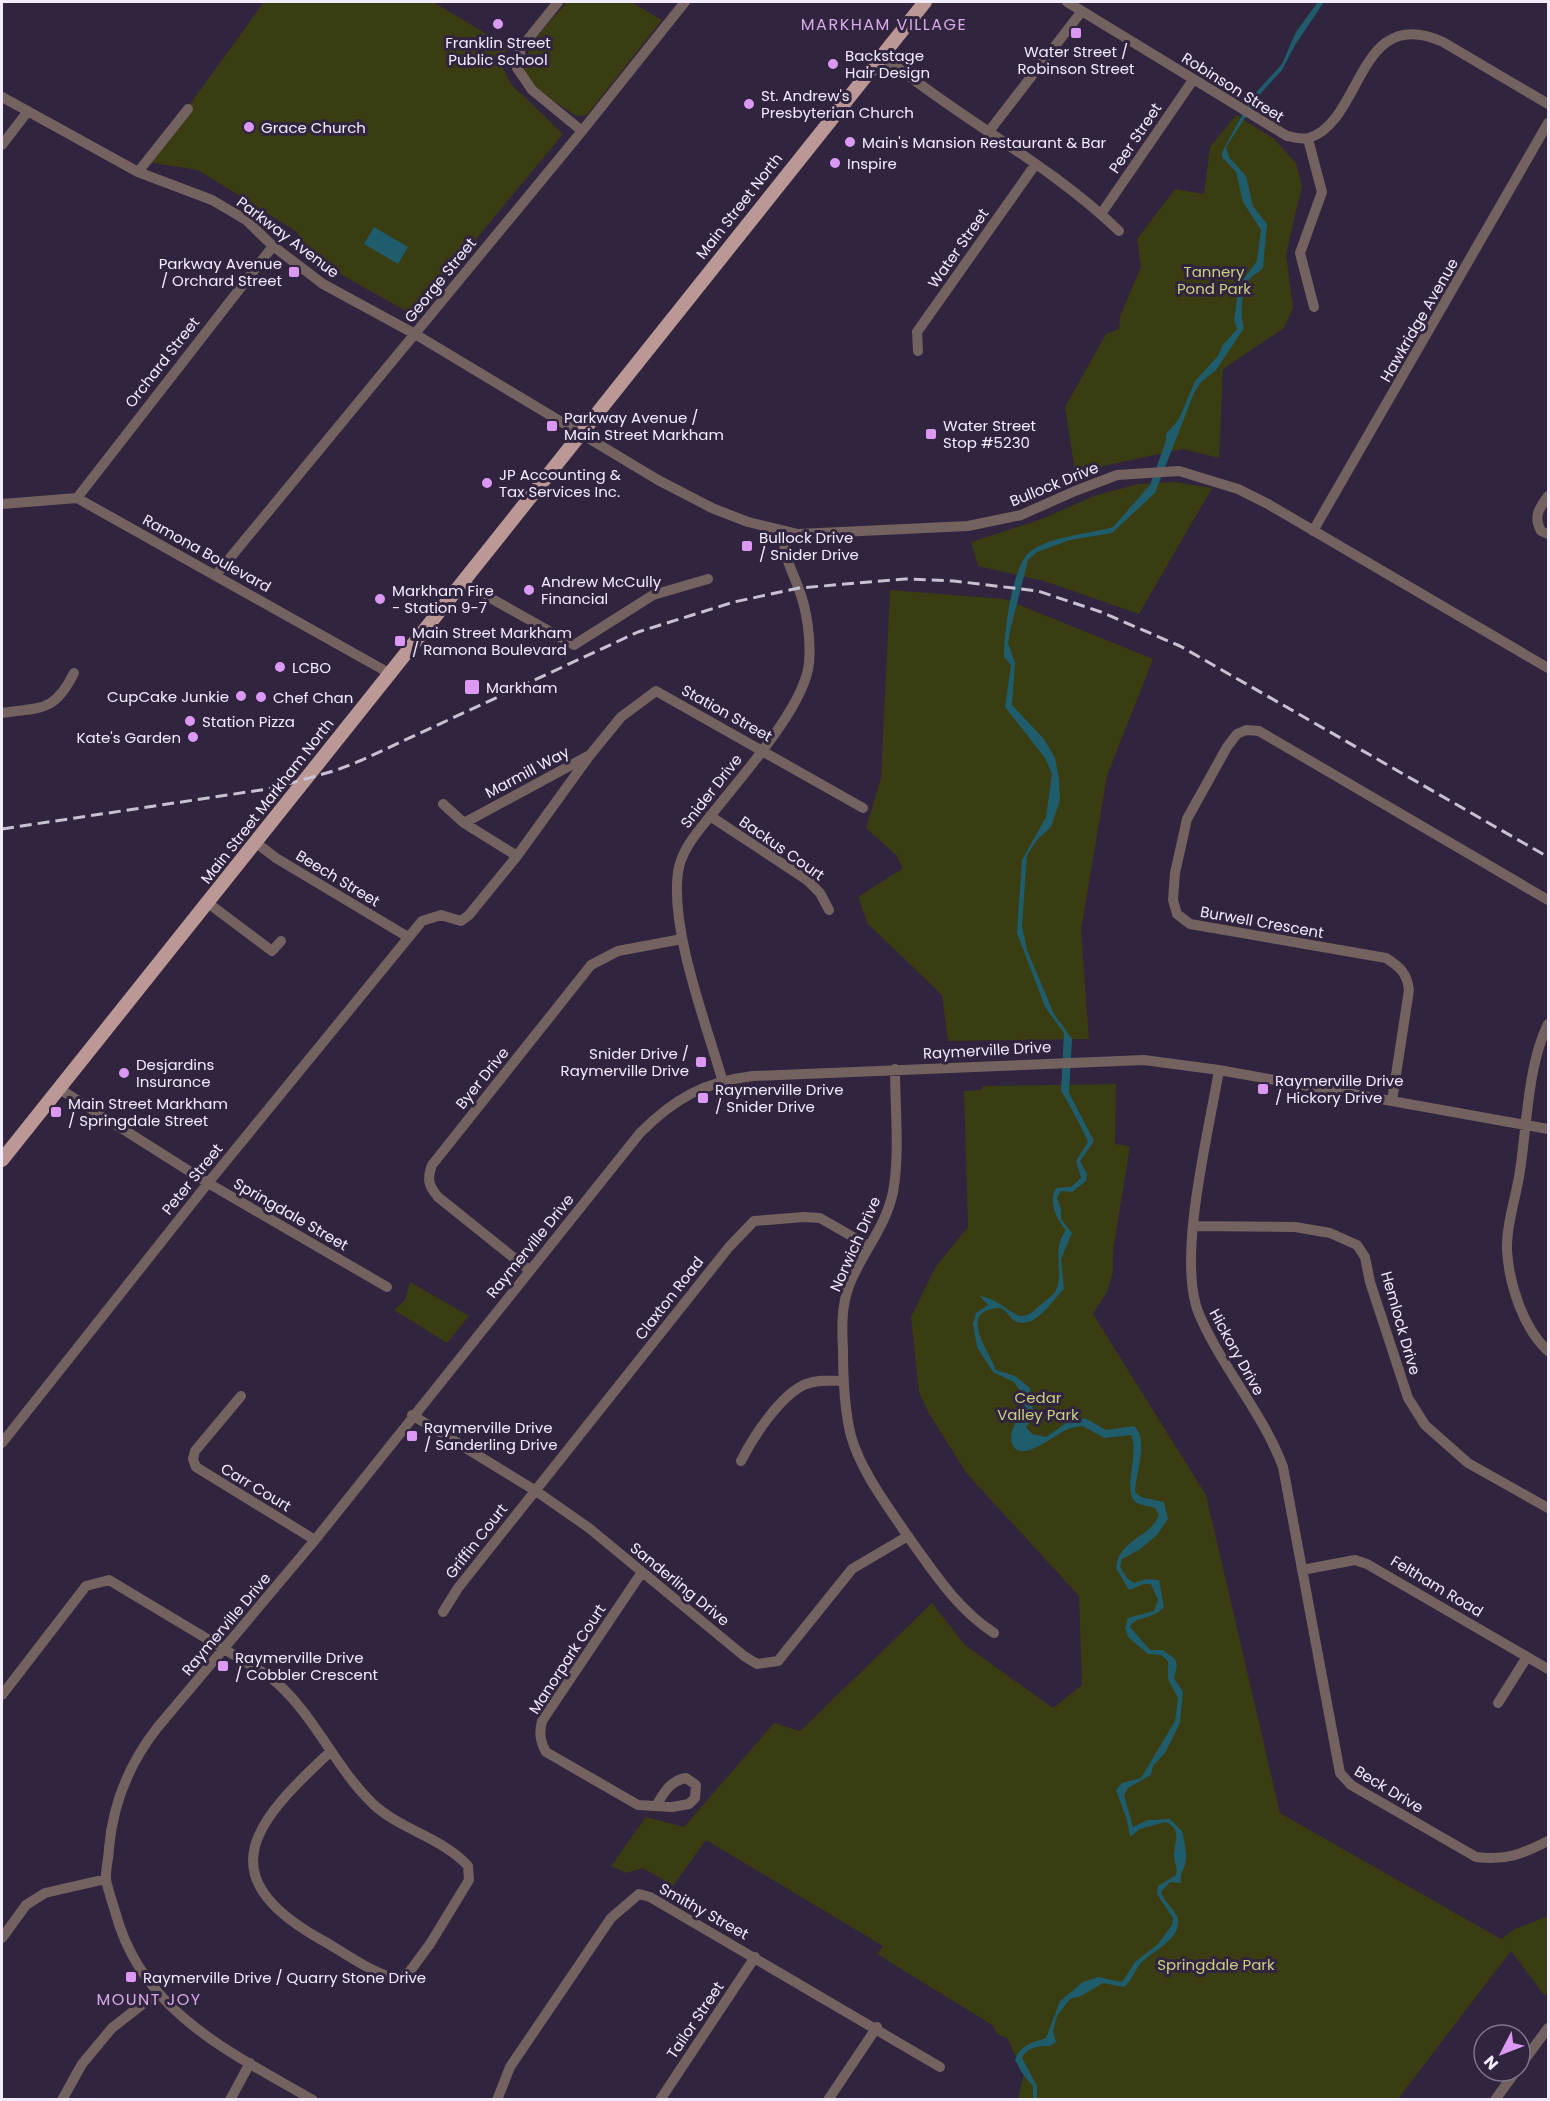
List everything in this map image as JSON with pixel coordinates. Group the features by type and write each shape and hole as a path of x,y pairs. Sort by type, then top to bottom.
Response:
{"main road":[{"name":"Main Street North","path":"581,433 878,57 925,2"},
{"name":"Main Street Markham North","path":"2,1160 388,672 581,433"}],"street":[{"path":"558,2 521,48 517,68 532,90 582,130"},
{"name":"George Street","path":"216,575 582,130 684,2"},
{"name":"Robinson Street","path":"1066,2 1277,132 1308,139"},
{"path":"990,130 1082,11"},
{"path":"1314,307 1300,253 1322,192 1308,139 1334,119 1374,54 1385,42 1410,34 1425,34 1443,42 1548,104"},
{"path":"878,57 892,63 990,130 1101,214 1119,231"},
{"name":"Peer Street","path":"1101,214 1193,80"},
{"name":"Parkway Avenue","path":"2,97 138,172 212,200 246,220 273,246 323,284 415,334 581,433"},
{"path":"138,172 188,109"},
{"path":"2,145 28,111"},
{"name":"Hawkridge Avenue","path":"1313,531 1548,123"},
{"name":"Water Street","path":"918,351 917,332 1035,165"},
{"name":"Orchard Street","path":"77,498 273,246"},
{"name":"Bullock Drive","path":"581,433 658,480 712,508 730,516 798,534 968,526 1021,515 1098,481 1140,472 1179,471 1238,489 1548,668"},
{"path":"1548,496 1538,510 1537,520 1541,531 1548,534"},
{"path":"2,504 77,498"},
{"name":"Ramona Boulevard","path":"77,498 388,672"},
{"name":"Snider Drive","path":"722,1080 682,939 677,906 678,869 694,836 791,708 809,664 806,618 799,588 784,556 783,531"},
{"path":"462,582 574,645 653,595 708,579"},
{"path":"2,713 50,705 59,699 74,673"},
{"name":"Station Street","path":"590,755 621,717 656,691 863,808"},
{"name":"Burwell Crescent","path":"1392,1101 1409,990 1407,978 1399,966 1386,958 1190,924 1176,914 1174,908 1175,873 1187,819 1227,747 1237,734 1246,730 1259,731 1548,900"},
{"name":"Marmill Way","path":"464,823 590,755"},
{"name":"Marmill Way","path":"408,937 422,921 433,916 441,915 461,921 517,856 590,755"},
{"path":"444,804 464,823 517,856"},
{"name":"Backus Court","path":"710,816 807,880 820,892 829,910"},
{"name":"Beech Street","path":"255,842 276,858 408,937"},
{"path":"207,903 272,951 281,941"},
{"name":"Peter Street","path":"2,1443 5,1432 408,937"},
{"name":"Byer Drive","path":"529,1270 438,1197 430,1188 428,1178 432,1165 591,965 618,951 682,939"},
{"path":"1548,1024 1537,1059 1507,1248 1514,1287 1533,1332 1548,1351"},
{"name":"Raymerville Drive","path":"313,2100 197,2029 146,1980 120,1935 106,1879 111,1825 118,1796 138,1755 157,1728 225,1650 315,1540 412,1415 655,1118 689,1093 722,1080 895,1069 1144,1060 1219,1070 1548,1129"},
{"name":"Norwich Drive","path":"895,1069 896,1165 893,1193 885,1217 867,1245 848,1288 843,1311 843,1382 851,1435 857,1451 888,1508 908,1536 967,1614 994,1633"},
{"name":"Hickory Drive","path":"1219,1070 1193,1226 1189,1276 1193,1298 1224,1364 1278,1454 1287,1481 1302,1570"},
{"name":"Springdale Street","path":"58,1088 208,1183 387,1287"},
{"name":"Claxton Road","path":"536,1491 729,1247 754,1221 820,1218 867,1245"},
{"name":"Hemlock Drive","path":"1193,1226 1295,1227 1330,1233 1357,1245 1365,1257 1379,1312 1408,1398 1425,1425 1468,1463 1548,1508"},
{"path":"741,1461 752,1439 793,1390 821,1380 843,1382"},
{"name":"Carr Court","path":"241,1396 195,1451 193,1459 196,1467 315,1540"},
{"name":"Sanderling Drive","path":"412,1415 536,1491 589,1528 744,1656 757,1664 778,1660 852,1569 908,1536"},
{"name":"Griffin Court","path":"443,1612 458,1588 536,1491"},
{"name":"Feltham Road","path":"1302,1570 1355,1560 1367,1564 1548,1669"},
{"name":"Beck Drive","path":"1302,1570 1334,1751 1344,1780 1476,1857 1491,1859 1519,1856 1548,1841"},
{"name":"Manorpark Court","path":"642,1572 542,1721 540,1729 541,1743 546,1752 638,1805 656,1806"},
{"path":"2,1695 86,1586 110,1580 269,1676 291,1694 331,1751 356,1787 384,1814 449,1850 468,1866 469,1880 430,1944 407,1975 397,1978 380,1973 291,1920 273,1906 255,1875 255,1840 262,1826 298,1782 331,1751"},
{"path":"1498,1703 1527,1657"},
{"path":"4,1931 26,1905 45,1893 106,1879"},
{"name":"Smithy Street","path":"496,2100 510,2067 611,1918 639,1894 650,1897 877,2027 940,2067"},
{"name":"Tailor Street","path":"660,2100 755,1957"},
{"path":"62,2100 82,2064 112,2028 157,1993"},
{"path":"828,2100 877,2027"},
{"path":"1532,2050 1548,2028"},
{"path":"230,2100 250,2063"},
{"path":"1495,2100 1507,2083"}],"green space":[{"path":"264,2 433,2 507,46 503,68 511,84 563,134 413,315 312,258 297,232 198,170 148,162"},
{"path":"567,2 631,2 662,20 587,115 576,116 544,94 528,80 525,71 525,60 536,39"},
{"name":"Tannery Pond Park","path":"1236,115 1273,138 1296,163 1302,186 1286,254 1293,308 1284,328 1223,369 1219,458 1183,449 1075,472 1065,407 1106,334 1119,329 1120,316 1141,267 1137,239 1175,189 1204,194 1210,147"},
{"path":"1174,482 1212,488 1139,614 1044,581 978,566 971,542 1042,519 1094,496 1138,484"},
{"path":"890,590 1005,599 1153,659 1107,776 1081,930 1089,1039 948,1041 942,995 868,924 858,897 903,868 896,855 866,828 881,778"},
{"path":"1116,1084 1115,1144 1130,1146 1113,1251 1113,1272 1107,1292 1093,1314 1206,1495 1280,1813 1501,1939 1515,1929 1548,1916 1548,1993 1545,1996 1511,1951 1398,2099 1018,2099 1024,2074 1007,2038 997,2034 992,2025 877,1954 883,1946 706,1840 673,1886 643,1868 626,1873 611,1866 646,1817 684,1827 774,1723 800,1731 932,1603 965,1645 1053,1708 1082,1685 1079,1596 967,1474 928,1412 919,1392 911,1317 936,1266 968,1227 964,1091 981,1090 983,1086"},
{"path":"410,1282 469,1316 447,1343 394,1310 405,1300"}],"water":[{"path":"1318,2 1324,2 1295,45 1282,70 1262,92 1226,147 1229,157 1246,176 1253,206 1267,224 1263,268 1249,280 1243,297 1244,328 1216,370 1201,382 1194,393 1155,493 1112,533 1070,540 1037,552 1028,560 1008,643 1015,663 1012,705 1044,739 1055,758 1059,779 1060,800 1051,827 1037,840 1027,855 1022,926 1027,950 1054,1014 1072,1039 1069,1093 1094,1141 1080,1161 1087,1174 1086,1181 1072,1192 1061,1191 1057,1198 1061,1209 1061,1219 1072,1233 1061,1259 1064,1289 1043,1313 1030,1322 1015,1321 1001,1308 987,1310 980,1316 979,1333 996,1370 1015,1376 1030,1388 1034,1418 1026,1427 1032,1434 1046,1437 1066,1423 1085,1418 1106,1430 1134,1426 1139,1432 1141,1449 1135,1492 1141,1497 1164,1502 1168,1519 1157,1535 1139,1550 1122,1559 1120,1567 1127,1578 1134,1583 1146,1579 1159,1580 1164,1607 1136,1621 1130,1627 1150,1650 1163,1650 1175,1659 1177,1665 1174,1678 1183,1692 1180,1723 1165,1753 1153,1766 1151,1775 1128,1788 1124,1795 1133,1827 1148,1820 1170,1819 1182,1831 1186,1857 1181,1883 1170,1882 1161,1892 1178,1920 1178,1927 1171,1938 1140,1964 1124,1987 1103,1983 1081,1996 1070,1999 1057,2016 1053,2031 1056,2042 1050,2046 1034,2048 1024,2054 1022,2058 1037,2086 1037,2099 1033,2099 1033,2086 1015,2060 1020,2051 1046,2038 1060,2001 1083,1982 1098,1977 1122,1982 1135,1962 1158,1944 1172,1925 1173,1918 1157,1894 1158,1886 1176,1875 1174,1856 1176,1833 1171,1825 1165,1822 1140,1829 1130,1837 1127,1820 1116,1790 1122,1783 1141,1778 1175,1721 1178,1698 1168,1679 1168,1661 1161,1655 1148,1654 1128,1637 1125,1628 1128,1618 1154,1611 1158,1600 1151,1584 1144,1584 1129,1590 1116,1568 1118,1558 1123,1551 1155,1523 1159,1515 1155,1508 1139,1504 1133,1498 1130,1482 1133,1452 1131,1435 1105,1438 1082,1426 1066,1430 1034,1448 1019,1451 1013,1446 1011,1437 1025,1397 1014,1382 993,1372 977,1347 973,1324 976,1313 988,1305 980,1296 987,1297 1021,1316 1032,1312 1055,1292 1059,1277 1059,1246 1066,1230 1054,1210 1054,1193 1056,1188 1071,1187 1081,1178 1076,1161 1088,1142 1061,1091 1064,1033 1045,1007 1017,933 1022,860 1046,817 1052,774 1045,758 1005,707 1011,665 1004,657 1008,616 1019,569 1025,557 1032,550 1061,538 1113,527 1150,485 1166,441 1166,434 1179,419 1195,381 1218,356 1222,346 1237,329 1234,320 1239,285 1257,261 1261,230 1243,202 1236,172 1222,157 1222,152 1252,97 1282,64 1296,32"},
{"path":"374,227 408,247 398,264 364,244"}],"railway":[{"path":"2,829 274,788 337,770 362,760 638,632 734,602 799,588 905,579 954,581 1038,591 1101,612 1180,646 1548,857"}],"place":[{"name":"Franklin Street Public School","path":"498,24"},
{"name":"Water Street / Robinson Street","path":"1076,33"},
{"name":"Backstage Hair Design","path":"833,64"},
{"name":"St. Andrew's Presbyterian Church","path":"749,104"},
{"name":"Grace Church","path":"249,127"},
{"name":"Main's Mansion Restaurant & Bar","path":"850,142"},
{"name":"Inspire","path":"835,163"},
{"name":"Parkway Avenue / Orchard Street","path":"294,272"},
{"name":"Parkway Avenue / Main Street Markham","path":"552,426"},
{"name":"Water Street Stop #5230","path":"931,434"},
{"name":"JP Accounting & Tax Services Inc.","path":"487,483"},
{"name":"Bullock Drive / Snider Drive","path":"747,546"},
{"name":"Andrew McCully Financial","path":"529,590"},
{"name":"Markham Fire - Station 9-7","path":"380,599"},
{"name":"Main Street Markham / Ramona Boulevard","path":"400,641"},
{"name":"LCBO","path":"280,667"},
{"name":"Markham","path":"472,687"},
{"name":"CupCake Junkie","path":"241,696"},
{"name":"Chef Chan","path":"261,697"},
{"name":"Station Pizza","path":"190,721"},
{"name":"Kate's Garden","path":"193,737"},
{"name":"Snider Drive / Raymerville Drive","path":"701,1062"},
{"name":"Desjardins Insurance","path":"124,1073"},
{"name":"Raymerville Drive / Hickory Drive","path":"1263,1089"},
{"name":"Raymerville Drive / Snider Drive","path":"703,1098"},
{"name":"Main Street Markham / Springdale Street","path":"56,1112"},
{"name":"Raymerville Drive / Sanderling Drive","path":"412,1436"},
{"name":"Raymerville Drive / Cobbler Crescent","path":"223,1666"},
{"name":"Raymerville Drive / Quarry Stone Drive","path":"131,1977"}],"district":[{"name":"MARKHAM VILLAGE","path":"884,24"},
{"name":"MOUNT JOY","path":"149,1999"}],"park label":[{"name":"Cedar Valley Park","path":"1038,1406"},
{"name":"Springdale Park","path":"1216,1964"}]}
